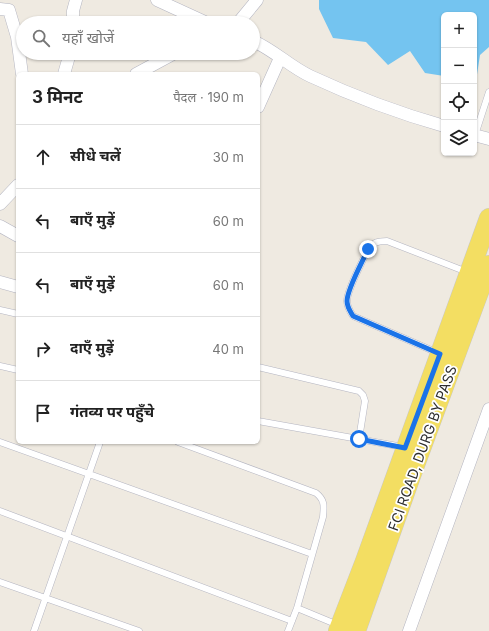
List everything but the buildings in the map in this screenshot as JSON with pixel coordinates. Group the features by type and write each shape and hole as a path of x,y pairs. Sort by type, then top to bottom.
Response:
{"main road":[{"name":"FCI ROAD, DURG BY PASS","path":"413,449 440,354 469,273 484,250 489,218"},
{"name":"FCI ROAD, DURG BY PASS","path":"347,630 365,561 489,266"}],"street":[{"path":"73,16 76,0"},
{"path":"157,0 192,16"},
{"path":"244,16 257,0"},
{"path":"0,9 9,10 16,34"},
{"path":"260,44 271,50 280,58 310,76 375,103 441,125"},
{"path":"260,103 280,58"},
{"path":"20,60 22,72"},
{"path":"65,72 68,60"},
{"path":"140,72 162,60"},
{"path":"477,136 489,139"},
{"path":"0,204 16,188"},
{"path":"0,226 16,235"},
{"path":"0,282 16,286"},
{"path":"409,631 489,409"}],"lane":[{"path":"477,126 489,92"},
{"path":"440,354 353,316 349,310 347,302 349,293 368,249 373,243 379,241 387,241 469,273"},
{"path":"0,310 16,314"},
{"path":"0,366 16,370"},
{"path":"260,367 359,391 363,395 365,401 359,439"},
{"path":"260,421 413,449"},
{"path":"0,442 312,554"},
{"path":"34,631 99,444"},
{"path":"183,444 316,493 322,498 324,506 323,517 297,608 288,631"},
{"path":"0,511 292,621"},
{"path":"0,582 139,631"},
{"path":"297,608 347,630"}],"water":[{"path":"319,0 489,0 489,47 480,55 477,74 477,12 441,12 441,76 425,73 410,51 388,65 366,42 333,38 319,9"}],"route":[{"path":"359,439 405,448 440,354 353,316 349,310 347,302 349,293 368,249"}]}
